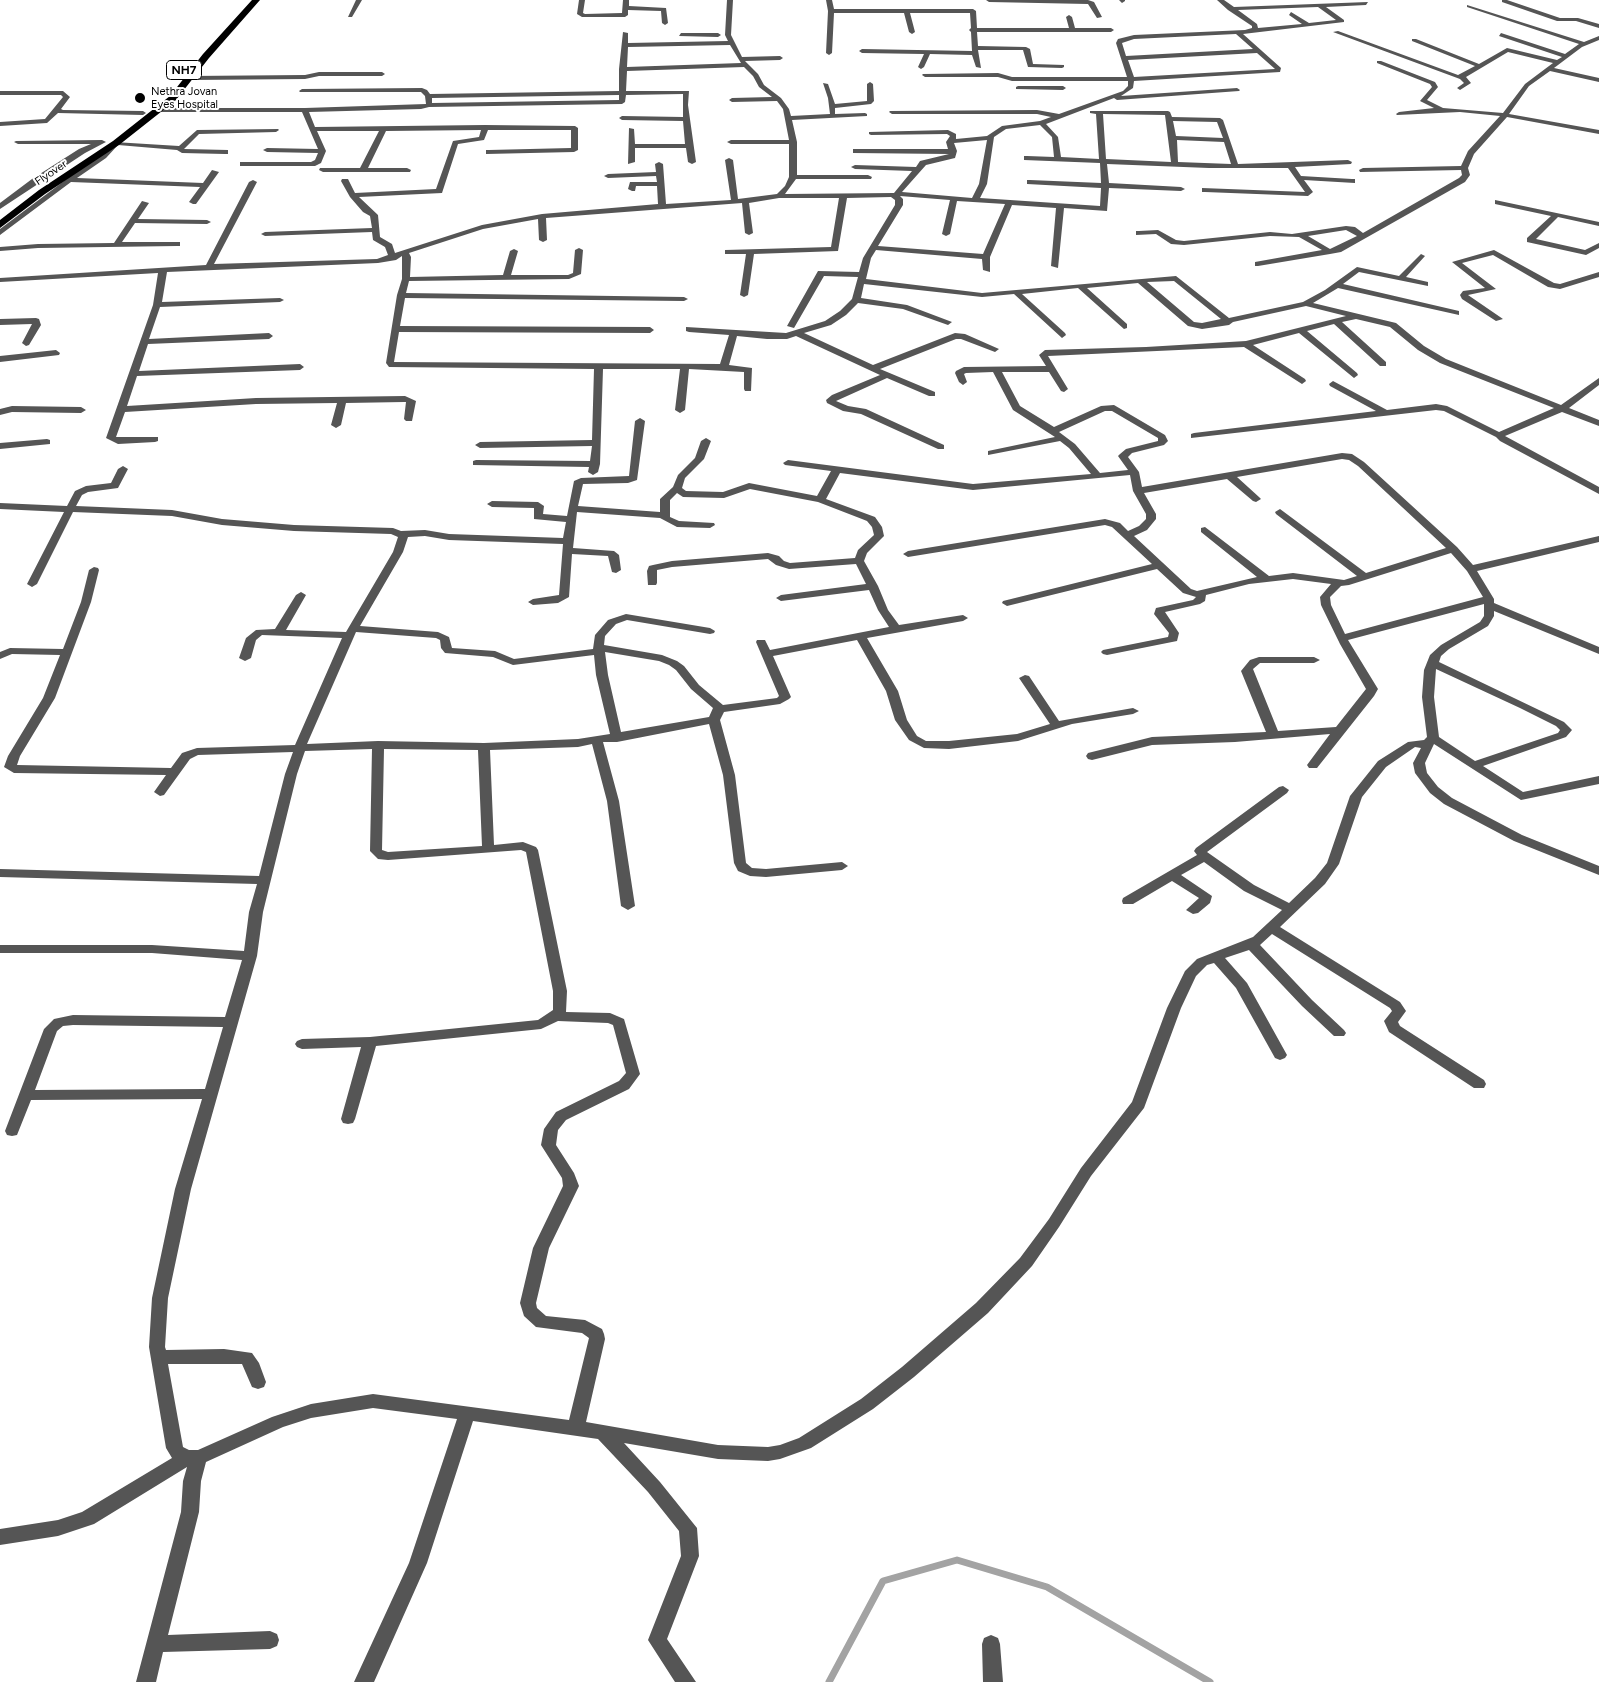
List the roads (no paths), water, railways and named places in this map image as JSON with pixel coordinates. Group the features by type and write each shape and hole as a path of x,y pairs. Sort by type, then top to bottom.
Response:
{"highway":[{"name":"NH7","path":"102,142 163,97 196,55 246,0"},
{"name":"NH7","path":"116,143 173,98 206,56 256,0"},
{"name":"Flyover","path":"0,215 102,142"},
{"name":"Flyover","path":"0,225 42,192 116,143"}],"street":[{"path":"350,16 360,0"},
{"path":"582,0 580,14 583,16 626,14 626,0"},
{"path":"730,0 728,35 742,62 756,75 761,86 779,100 786,109 793,142 793,177 788,187 779,196"},
{"path":"829,0 831,12 830,53"},
{"path":"991,9 988,0 1089,2 1092,3 1099,17"},
{"path":"1220,0 1230,9 1255,25 1253,30"},
{"path":"1131,84 1119,43 1120,40 1127,37 1238,32 1309,26 1342,21 1312,0"},
{"path":"1504,0 1559,20 1576,18 1599,26"},
{"path":"1230,9 1352,2 1366,4"},
{"path":"1469,6 1586,44 1599,46"},
{"path":"626,8 664,9 665,23"},
{"path":"906,11 912,32"},
{"path":"831,12 973,11 972,30 979,67"},
{"path":"1291,14 1309,26"},
{"path":"1069,17 1073,30"},
{"path":"972,30 1024,26 1073,30 1111,30"},
{"path":"158,110 305,110 421,107 429,105 620,103 623,102 622,69 625,32"},
{"path":"925,75 998,75 1012,79 1131,84 1278,71 1238,32"},
{"path":"1336,32 1453,76 1462,77 1468,83 1460,88"},
{"path":"681,36 728,35"},
{"path":"1500,35 1565,56"},
{"path":"1258,264 1330,252 1363,236 1462,180 1466,174 1464,168 1471,153 1505,115 1527,85 1565,56 1599,38"},
{"path":"1414,40 1479,66"},
{"path":"624,45 733,44"},
{"path":"862,51 886,55 1024,48 1026,49 1030,66 1062,66"},
{"path":"1462,77 1507,50 1558,62"},
{"path":"1124,58 1257,51"},
{"path":"921,67 928,52"},
{"path":"622,69 780,58"},
{"path":"1379,62 1433,83 1435,86 1423,100 1424,102 1448,109 1505,115 1599,132"},
{"path":"1548,69 1599,80"},
{"path":"190,78 382,74"},
{"path":"825,84 833,116"},
{"path":"832,106 869,103 871,101 870,84"},
{"path":"1116,88 1131,84"},
{"path":"952,141 991,137 1004,127 1041,124 1058,116 1108,99 1131,84"},
{"path":"1018,88 1068,88"},
{"path":"302,91 419,90 425,91 428,96 429,105"},
{"path":"1108,99 1237,90"},
{"path":"428,96 686,91 685,119 692,162"},
{"path":"0,93 65,94 66,97 47,121 0,124"},
{"path":"732,100 779,100"},
{"path":"1400,114 1448,109"},
{"path":"57,110 143,113"},
{"path":"244,164 312,164 318,161 322,151 305,110"},
{"path":"1074,111 1099,113 1163,112 1169,114 1175,164"},
{"path":"892,112 1037,112 1058,116"},
{"path":"1001,112 1004,127"},
{"path":"0,280 163,269 378,261 393,258 482,227 542,216 735,202 779,196 843,197 895,195 1104,209 1105,184 1099,113"},
{"path":"788,118 865,115"},
{"path":"622,118 685,119"},
{"path":"1170,119 1220,120 1235,166"},
{"path":"1041,124 1050,130 1055,137 1058,159"},
{"path":"353,195 440,191 455,142 482,139 485,127"},
{"path":"313,129 575,128 575,150 489,152"},
{"path":"363,170 384,129"},
{"path":"631,129 632,162"},
{"path":"0,233 68,180 103,156 116,143 181,148 197,132 276,130"},
{"path":"871,133 948,132 954,135 950,142 953,151 952,156 923,163 895,195"},
{"path":"975,200 983,184 991,137"},
{"path":"1173,138 1228,140"},
{"path":"18,142 102,142"},
{"path":"0,207 35,181 82,151 102,142"},
{"path":"731,142 793,142"},
{"path":"632,146 689,146"},
{"path":"181,148 180,151 225,152 218,162"},
{"path":"267,150 322,151"},
{"path":"856,151 953,151"},
{"path":"1027,158 1235,166 1290,166 1348,162"},
{"path":"730,160 735,202"},
{"path":"659,164 662,207"},
{"path":"1205,190 1308,194 1309,192 1300,178 1290,166"},
{"path":"855,167 917,170"},
{"path":"1363,170 1464,168"},
{"path":"323,170 407,170"},
{"path":"194,202 215,172"},
{"path":"608,176 659,174"},
{"path":"793,177 868,177"},
{"path":"1300,178 1352,181"},
{"path":"68,180 205,185"},
{"path":"345,181 353,195 366,210 374,215 376,238 389,246 393,258"},
{"path":"209,267 253,182"},
{"path":"1030,182 1181,189"},
{"path":"632,189 633,184 660,184"},
{"path":"689,329 779,336 798,334 828,323 844,313 856,300 867,258 875,248 899,205 895,195"},
{"path":"728,252 835,249 843,197"},
{"path":"946,234 954,199"},
{"path":"745,201 750,233"},
{"path":"1498,202 1599,224"},
{"path":"116,245 145,203"},
{"path":"987,270 986,257 1009,204"},
{"path":"1055,266 1060,207"},
{"path":"1556,215 1530,240 1586,253 1599,245"},
{"path":"542,216 543,240"},
{"path":"132,220 207,222"},
{"path":"1139,233 1161,233 1179,243 1270,234 1292,236 1346,228 1352,229 1363,236"},
{"path":"265,234 376,230"},
{"path":"1301,235 1330,252"},
{"path":"0,249 38,246 177,244"},
{"path":"875,248 986,257"},
{"path":"406,279 564,278 578,274 580,250"},
{"path":"506,278 514,251"},
{"path":"744,296 750,251"},
{"path":"1499,319 1465,297 1464,294 1466,293 1492,289 1456,262 1494,252 1551,285 1560,287 1599,274"},
{"path":"405,253 407,257 406,279 401,295 390,363 392,365 724,367 749,370 748,389"},
{"path":"1401,278 1421,256"},
{"path":"1140,280 1194,325 1206,326 1306,304 1328,292 1357,268 1425,284"},
{"path":"155,439 112,440 120,409 156,306 163,269"},
{"path":"791,326 812,292 820,273 970,295 1017,293 1079,285 1176,278 1229,322"},
{"path":"1079,285 1124,326"},
{"path":"1336,285 1456,312"},
{"path":"1017,293 1062,335"},
{"path":"401,295 684,299"},
{"path":"156,306 280,300"},
{"path":"856,300 904,308 948,322"},
{"path":"1306,304 1393,325 1421,348 1443,361 1599,423"},
{"path":"1064,388 1043,355 1046,352 1146,350 1246,344 1356,316"},
{"path":"0,322 36,321 37,325 26,343"},
{"path":"1337,322 1383,364"},
{"path":"396,329 650,330"},
{"path":"1302,331 1354,375"},
{"path":"724,367 734,333"},
{"path":"798,334 932,394"},
{"path":"144,342 269,336"},
{"path":"874,368 955,336 962,336 995,350"},
{"path":"1246,344 1302,382"},
{"path":"0,359 56,353"},
{"path":"590,480 595,464 597,443 599,365"},
{"path":"132,374 300,366"},
{"path":"680,410 686,366"},
{"path":"963,382 959,373 961,371 1052,369"},
{"path":"996,370 1016,408 1053,431 1072,446 1097,476"},
{"path":"887,374 831,400 846,409 864,411 941,447"},
{"path":"1499,434 1561,408 1599,381"},
{"path":"1333,384 1386,413"},
{"path":"120,409 256,401 408,399 411,401 410,419"},
{"path":"336,424 342,400"},
{"path":"1194,436 1440,407 1499,434 1503,439 1599,491"},
{"path":"1053,431 1104,408 1118,408 1162,439 1163,441 1157,444 1124,454 1134,472 1138,490 1151,514 1151,519 1143,528 1128,535"},
{"path":"0,412 12,409 80,410"},
{"path":"533,602 558,600 564,597 568,546 577,483 590,480 628,480 634,478 640,421"},
{"path":"990,453 1062,438"},
{"path":"706,441 701,455 683,474 677,488 665,499 664,515 668,520 677,524 710,524"},
{"path":"0,446 47,442"},
{"path":"480,445 597,443"},
{"path":"1138,490 1342,456 1352,457 1361,464 1471,568 1490,602 1489,616 1484,624 1445,647 1436,655 1428,697 1430,741 1419,763 1421,772 1434,790 1448,801 1518,838 1599,871"},
{"path":"476,463 595,464"},
{"path":"788,463 974,487 1134,472"},
{"path":"32,584 80,491 116,486 123,469"},
{"path":"820,500 837,470"},
{"path":"1229,475 1256,499"},
{"path":"677,488 683,494 710,496 727,495 744,487 755,486 820,500 871,519 877,527 879,536 862,552 859,561 873,586 883,610 896,629"},
{"path":"492,504 538,505 539,517 572,514 664,515"},
{"path":"0,506 172,513 222,522 294,528 392,531 401,534 425,533 449,538 568,546 610,553 614,555 616,570"},
{"path":"1280,512 1365,577"},
{"path":"908,554 1033,535 1099,522 1116,525 1187,590 1201,594 1264,578 1304,576 1338,583 1365,577 1453,549"},
{"path":"1206,530 1264,578"},
{"path":"193,1458 175,1448 158,1357 157,1324 160,1298 183,1189 250,956 256,912 291,774 300,748 351,632 398,552 403,541 401,534"},
{"path":"1471,568 1599,539"},
{"path":"652,583 653,568 672,564 768,556 789,566 859,561"},
{"path":"1007,603 1160,565"},
{"path":"94,570 86,602 49,698 14,756 10,767 18,770 174,772"},
{"path":"1313,765 1372,689 1342,638 1325,601 1327,594 1338,583"},
{"path":"781,598 873,586"},
{"path":"1107,652 1173,639 1174,633 1159,614 1160,610 1196,602 1201,599 1201,594"},
{"path":"279,632 301,595"},
{"path":"1342,638 1490,602 1599,651"},
{"path":"617,738 602,675 599,649 600,635 612,622 621,618 634,618 710,631"},
{"path":"160,792 186,756 192,753 378,745 484,747 578,743 617,738 780,701 785,698 764,648 860,636 964,618"},
{"path":"245,658 252,636 260,632 351,632 438,635 445,639 446,650 448,651 495,654 513,662 567,656 599,649 662,658 680,668 717,715 729,775 742,868 750,872 766,873 842,866"},
{"path":"860,636 892,691 901,720 908,733 921,743 949,745 1018,737 1081,719 1133,711"},
{"path":"0,656 10,651 67,652"},
{"path":"1273,734 1247,671 1248,668 1259,660 1314,660"},
{"path":"1433,663 1560,724 1566,730 1562,735 1474,765"},
{"path":"1025,678 1057,726"},
{"path":"1092,756 1152,741 1235,738 1339,730"},
{"path":"597,740 613,801 628,906"},
{"path":"0,1537 58,1528 88,1518 193,1458 278,1422 311,1411 373,1401 576,1428 718,1452 780,1452 805,1443 867,1404 908,1372 982,1308 1026,1262 1054,1223 1086,1172 1139,1104 1174,1008 1190,974 1202,962 1251,944 1272,928 1320,881 1333,864 1356,796 1382,764 1412,744 1430,741 1474,765 1521,796 1599,780"},
{"path":"302,1044 370,1042 541,1024 556,1016 560,1010 560,991 532,850 523,846 388,856 378,854 376,851 378,745"},
{"path":"484,747 488,849"},
{"path":"1283,790 1203,847 1200,852 1249,888 1290,910"},
{"path":"1128,901 1204,856"},
{"path":"0,873 264,880"},
{"path":"1172,876 1206,896 1206,900 1193,910"},
{"path":"1272,928 1395,1005 1399,1011 1391,1021 1394,1029 1479,1084"},
{"path":"1251,944 1339,1033"},
{"path":"0,949 152,949 250,956"},
{"path":"1216,957 1242,986 1280,1055"},
{"path":"556,1016 610,1018 620,1022 633,1074 624,1085 561,1116 551,1129 548,1145 566,1171 571,1186 541,1248 528,1303 530,1311 542,1322 586,1327 596,1334 597,1340 576,1428"},
{"path":"12,1131 51,1029 59,1022 73,1020 231,1022"},
{"path":"348,1118 370,1042"},
{"path":"25,1095 210,1094"},
{"path":"158,1357 224,1356 246,1358 251,1363 258,1382"},
{"path":"364,1682 418,1563 467,1413"},
{"path":"603,1432 654,1487 688,1528 690,1556 657,1640 686,1682"},
{"path":"146,1682 190,1512 193,1458"},
{"path":"156,1644 270,1640"},
{"path":"991,1644 993,1682"}],"waterway":[{"path":"829,1682 883,1581 957,1560 1047,1587 1210,1682"}],"place":[{"name":"Nethra Jovan Eyes Hospital","path":"140,98"}]}
